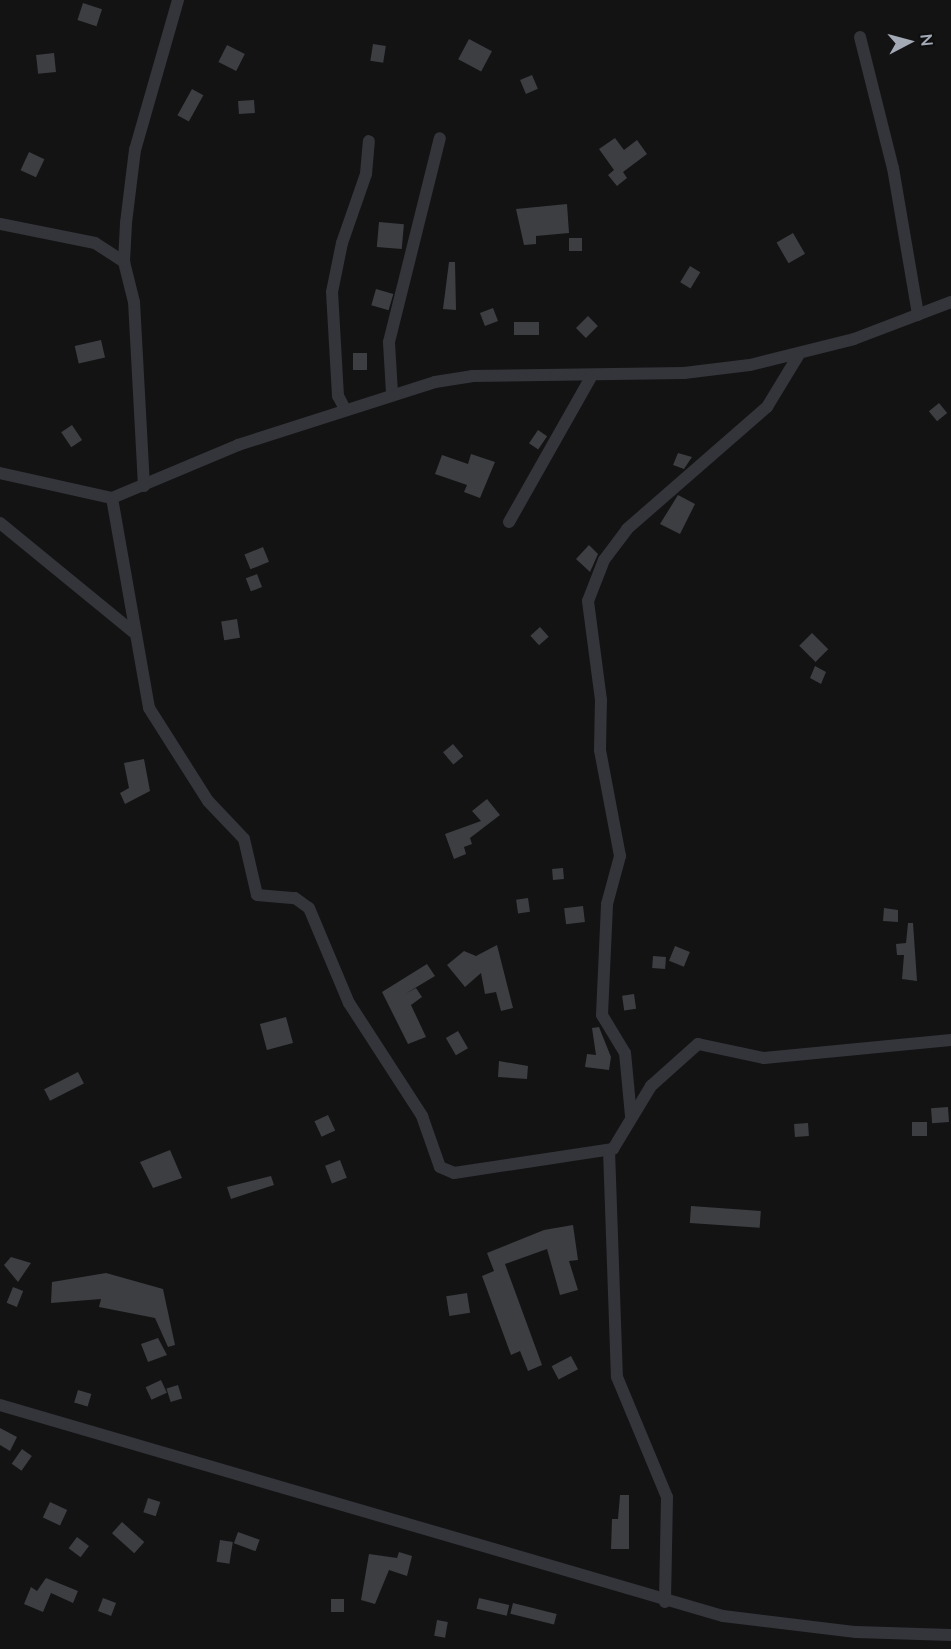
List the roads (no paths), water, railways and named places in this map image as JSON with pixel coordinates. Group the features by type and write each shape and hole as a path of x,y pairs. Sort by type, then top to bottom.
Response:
{"street":[{"path":"144,486 134,302 124,262 135,150 178,0"},
{"path":"860,37 893,168 918,315"},
{"path":"392,393 389,342 440,138"},
{"path":"345,409 338,396 332,292 342,243 366,174 369,141"},
{"path":"0,224 95,243 124,262"},
{"path":"0,473 112,498 238,445 392,393 472,376 591,377 684,373 798,356 918,315 949,307"},
{"path":"631,1116 625,1053 602,1015 607,904 620,856 600,750 602,700 588,602 604,560 627,528 767,407 798,356"},
{"path":"508,522 591,377"},
{"path":"112,498 149,708 170,746 222,819 243,839 257,896 295,898 309,908 349,1003 422,1116 440,1167 454,1173 609,1150"},
{"path":"0,523 134,632"},
{"path":"665,1602 667,1497 617,1377 609,1150 651,1086 698,1044 764,1058 951,1041"},
{"path":"0,1406 317,1495 665,1602 785,1626 951,1635"}]}
